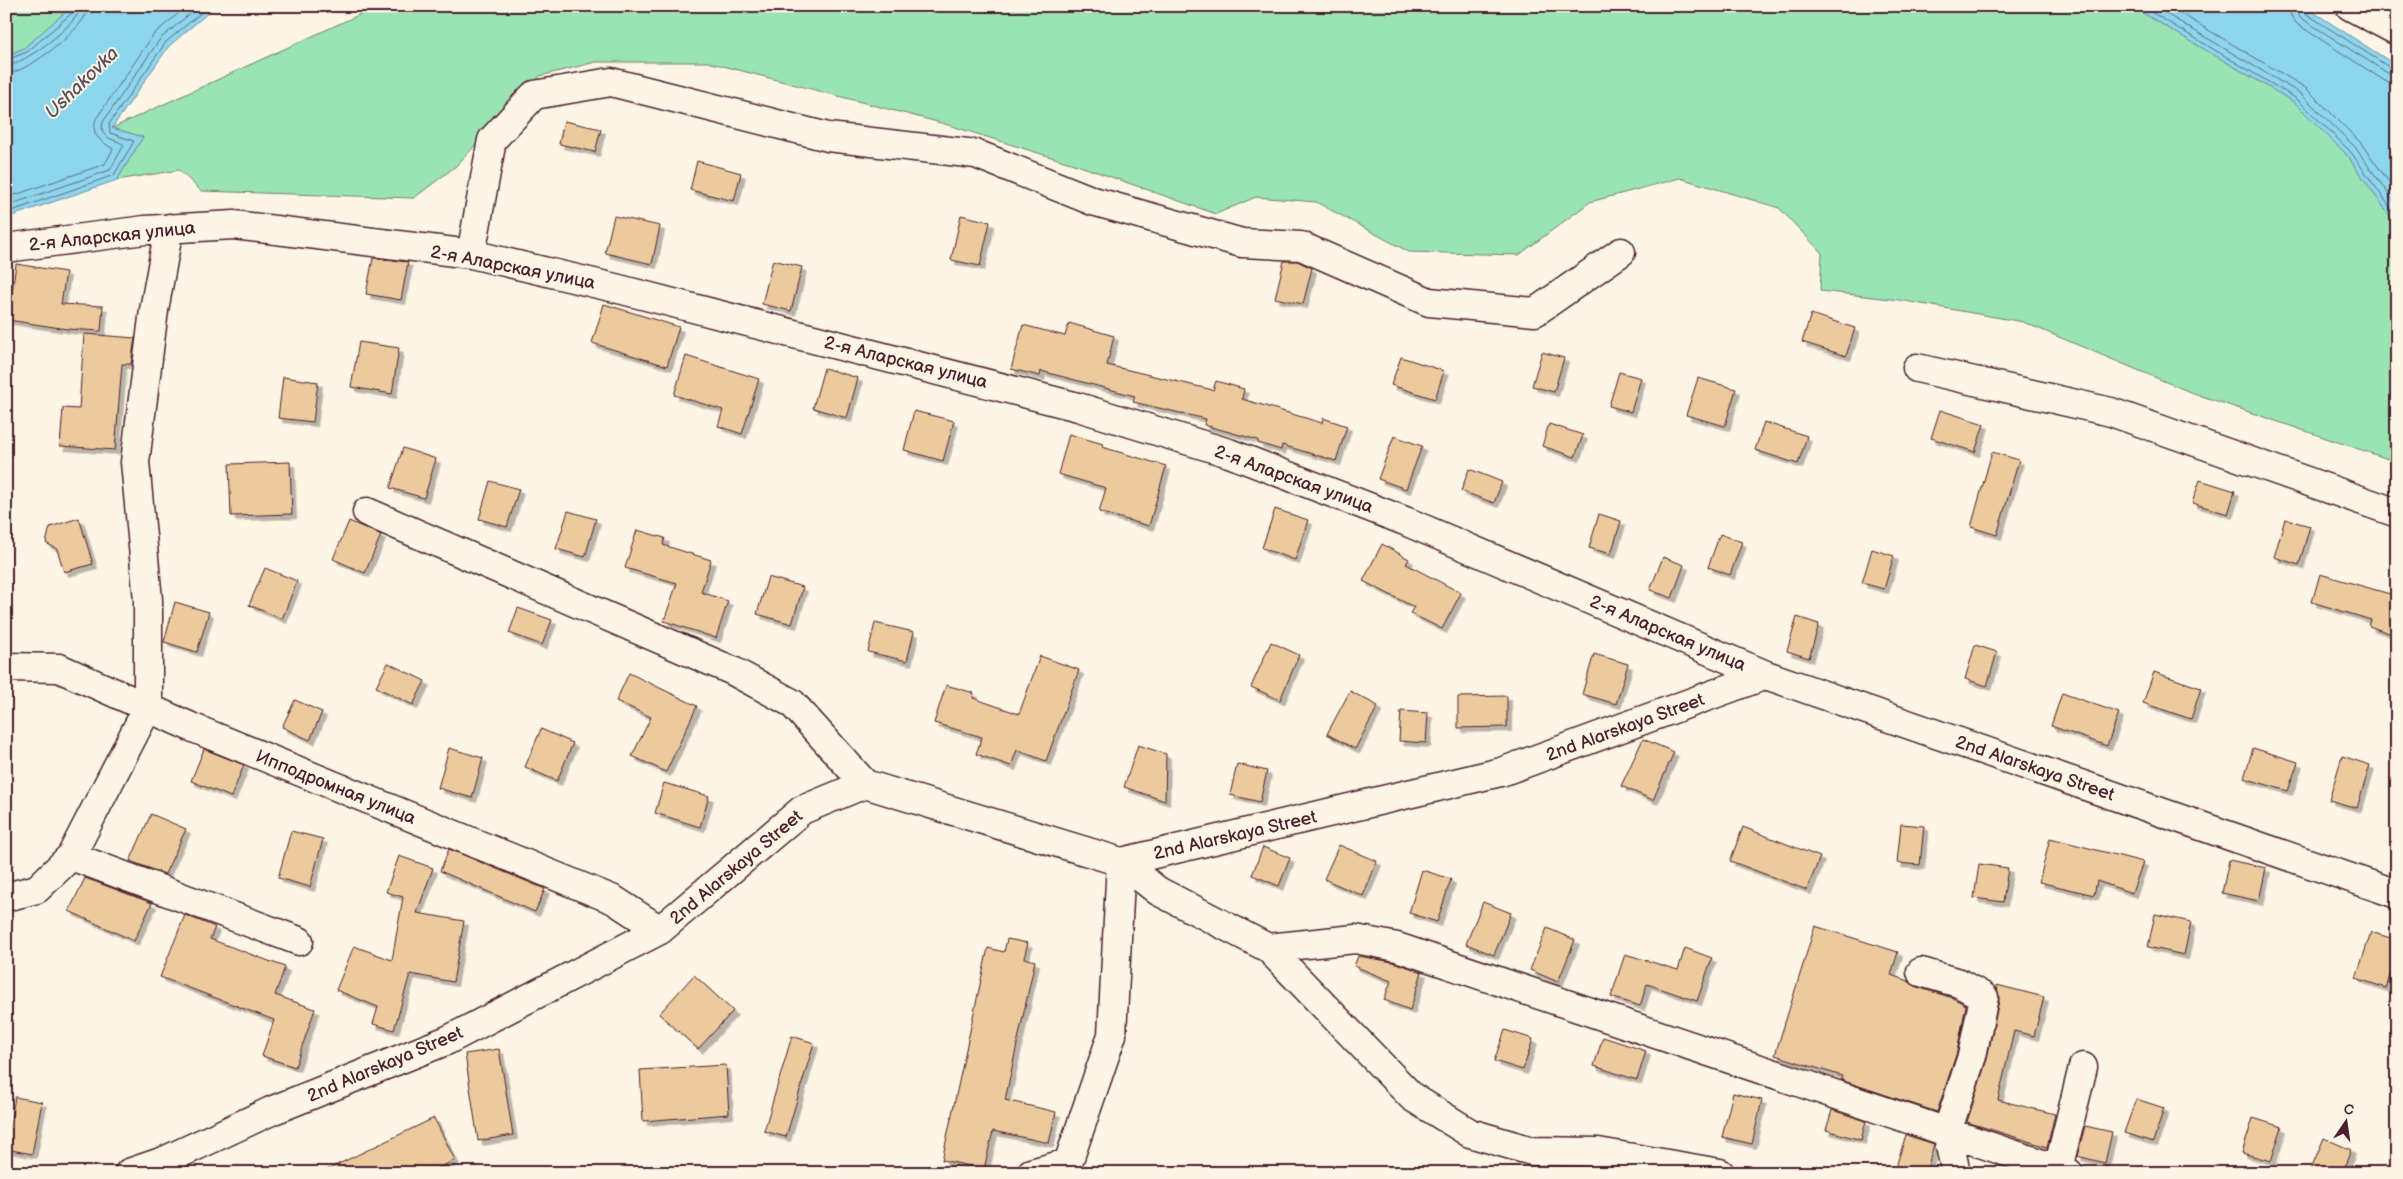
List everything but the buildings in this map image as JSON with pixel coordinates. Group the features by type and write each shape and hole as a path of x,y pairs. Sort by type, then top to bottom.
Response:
{"street":[{"path":"2350,6 2397,31"},
{"path":"471,254 492,140 534,95 610,82 828,137 976,154 1093,201 1242,243 1301,246 1430,302 1535,312 1621,252"},
{"name":"2-я Аларская улица","path":"6,248 169,228 234,225 471,254 615,288 1078,407 1229,453 1405,521 1766,675"},
{"path":"6,898 37,889 71,856 148,708 148,600 135,462 154,310 169,228"},
{"path":"1917,368 2111,412 2397,513"},
{"path":"367,512 733,671 792,703 865,784 1121,862 1158,891 1268,948 1412,1097 1470,1134 1532,1151 1598,1152 1720,1173"},
{"name":"Ипподромная улица","path":"6,667 59,668 148,708 614,900 660,930"},
{"name":"2nd Alarskaya Street","path":"1121,862 1501,772 1766,675 2397,894"},
{"name":"2nd Alarskaya Street","path":"137,1171 164,1161 271,1111 448,1040 660,930 802,810 865,784"},
{"path":"71,856 299,941"},
{"path":"1031,1173 1068,1163 1112,1035 1121,862"},
{"path":"1268,948 1355,939 1397,948 2063,1171 2083,1067"},
{"path":"1922,972 1959,983 1984,997 1972,1056 1947,1132 1956,1173"}],"green space":[{"path":"6,6 72,6 24,48 6,56"},
{"path":"378,6 2131,6 2294,102 2346,154 2397,226 2397,462 2190,392 2023,322 1899,300 1820,291 1822,253 1779,208 1680,178 1590,202 1519,255 1409,252 1316,202 1256,197 1216,214 1080,166 945,124 708,62 596,62 540,76 456,166 414,198 201,191 179,170 117,180 143,137 112,128"}],"water":[{"name":"Ushakovka","path":"72,6 216,6 169,46 112,128 143,137 117,180 6,218 6,56 24,48"},
{"path":"2131,6 2304,6 2397,66 2397,226 2346,154 2294,102"}]}
